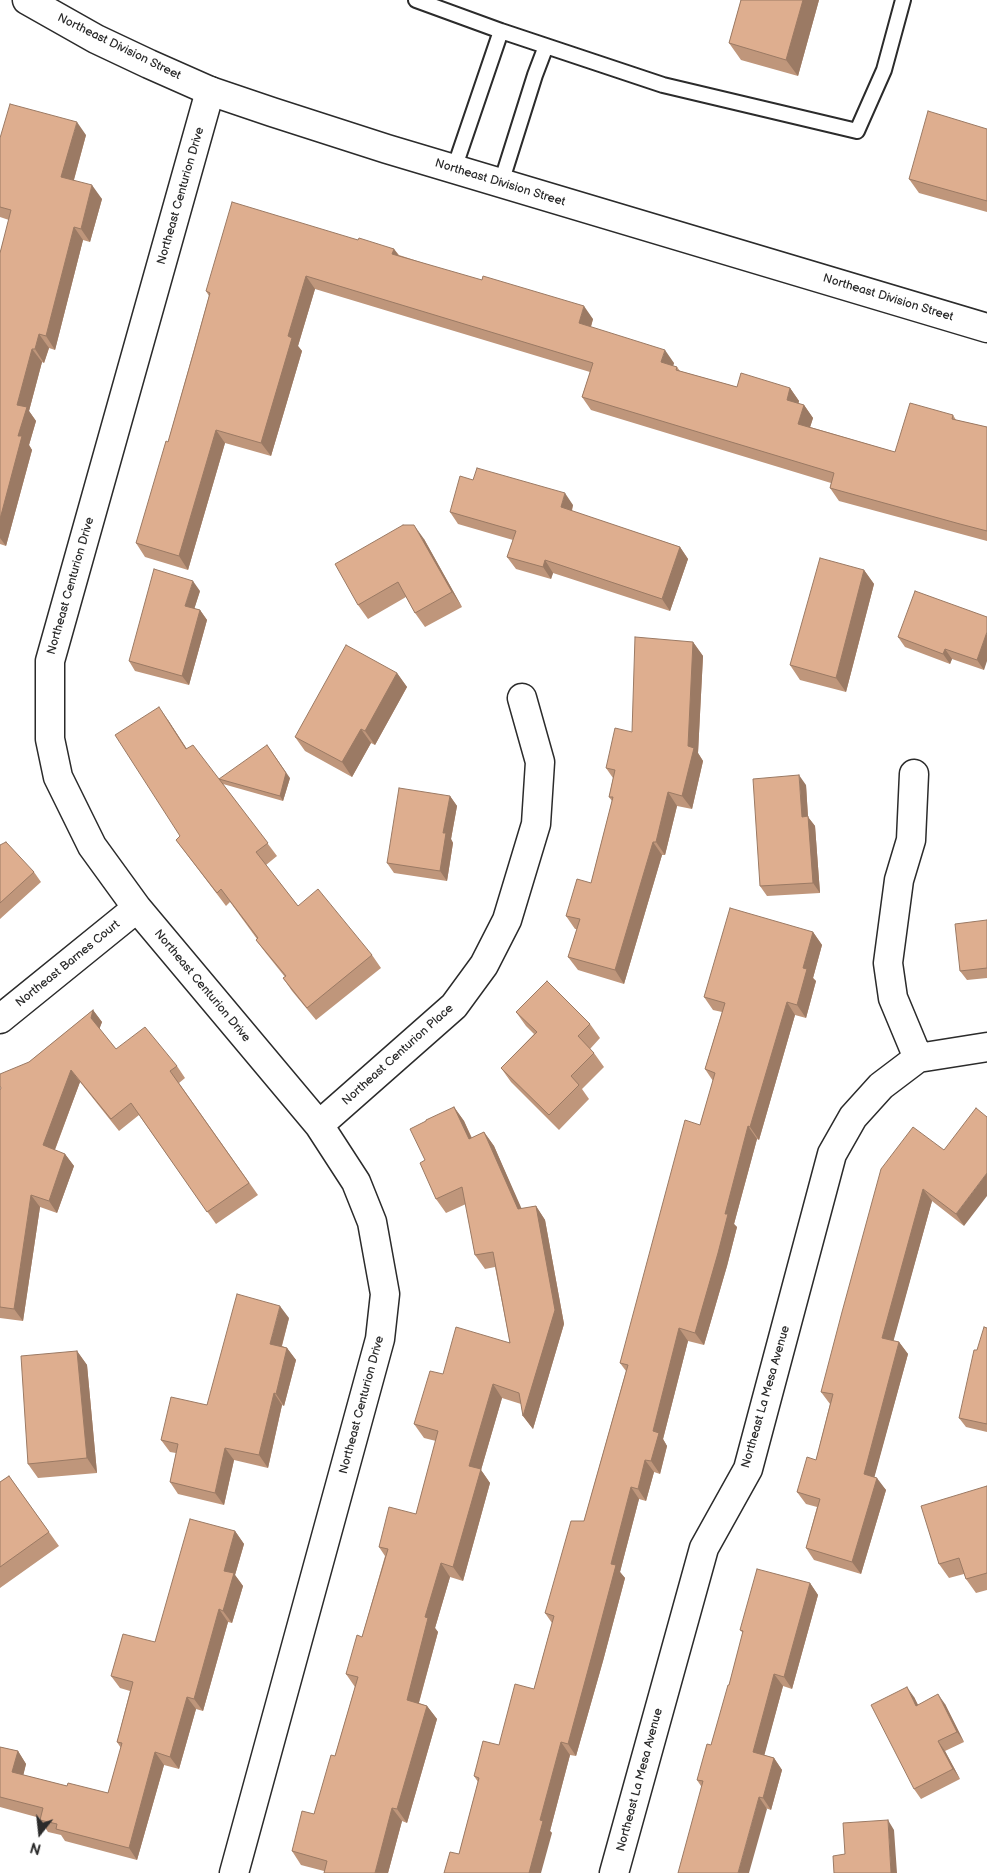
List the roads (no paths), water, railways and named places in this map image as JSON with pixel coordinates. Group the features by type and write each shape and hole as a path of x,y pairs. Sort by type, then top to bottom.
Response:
{"street":[{"name":"Northeast Division Street","path":"27,0 96,39 210,91 378,146 987,328"},
{"name":"Northeast Centurion Drive","path":"210,91 50,661 50,739 58,777 92,846 137,908 320,1125 356,1182 372,1222 385,1294 380,1339 234,1873"},
{"name":"Northeast Centurion Place","path":"320,1125 454,1006 484,965 507,920 536,824 540,762 522,698"},
{"path":"914,774 911,840 899,880 888,963 893,998 918,1058 987,1046"},
{"name":"Northeast Barnes Court","path":"0,1019 137,908"},
{"name":"Northeast La Mesa Avenue","path":"614,1873 704,1548 748,1468 832,1154 853,1117 881,1086 918,1058"}],"lane":[{"path":"416,0 501,31 663,85 857,131 884,70 903,0"},
{"path":"454,169 501,31"},
{"path":"501,183 546,46"}]}
